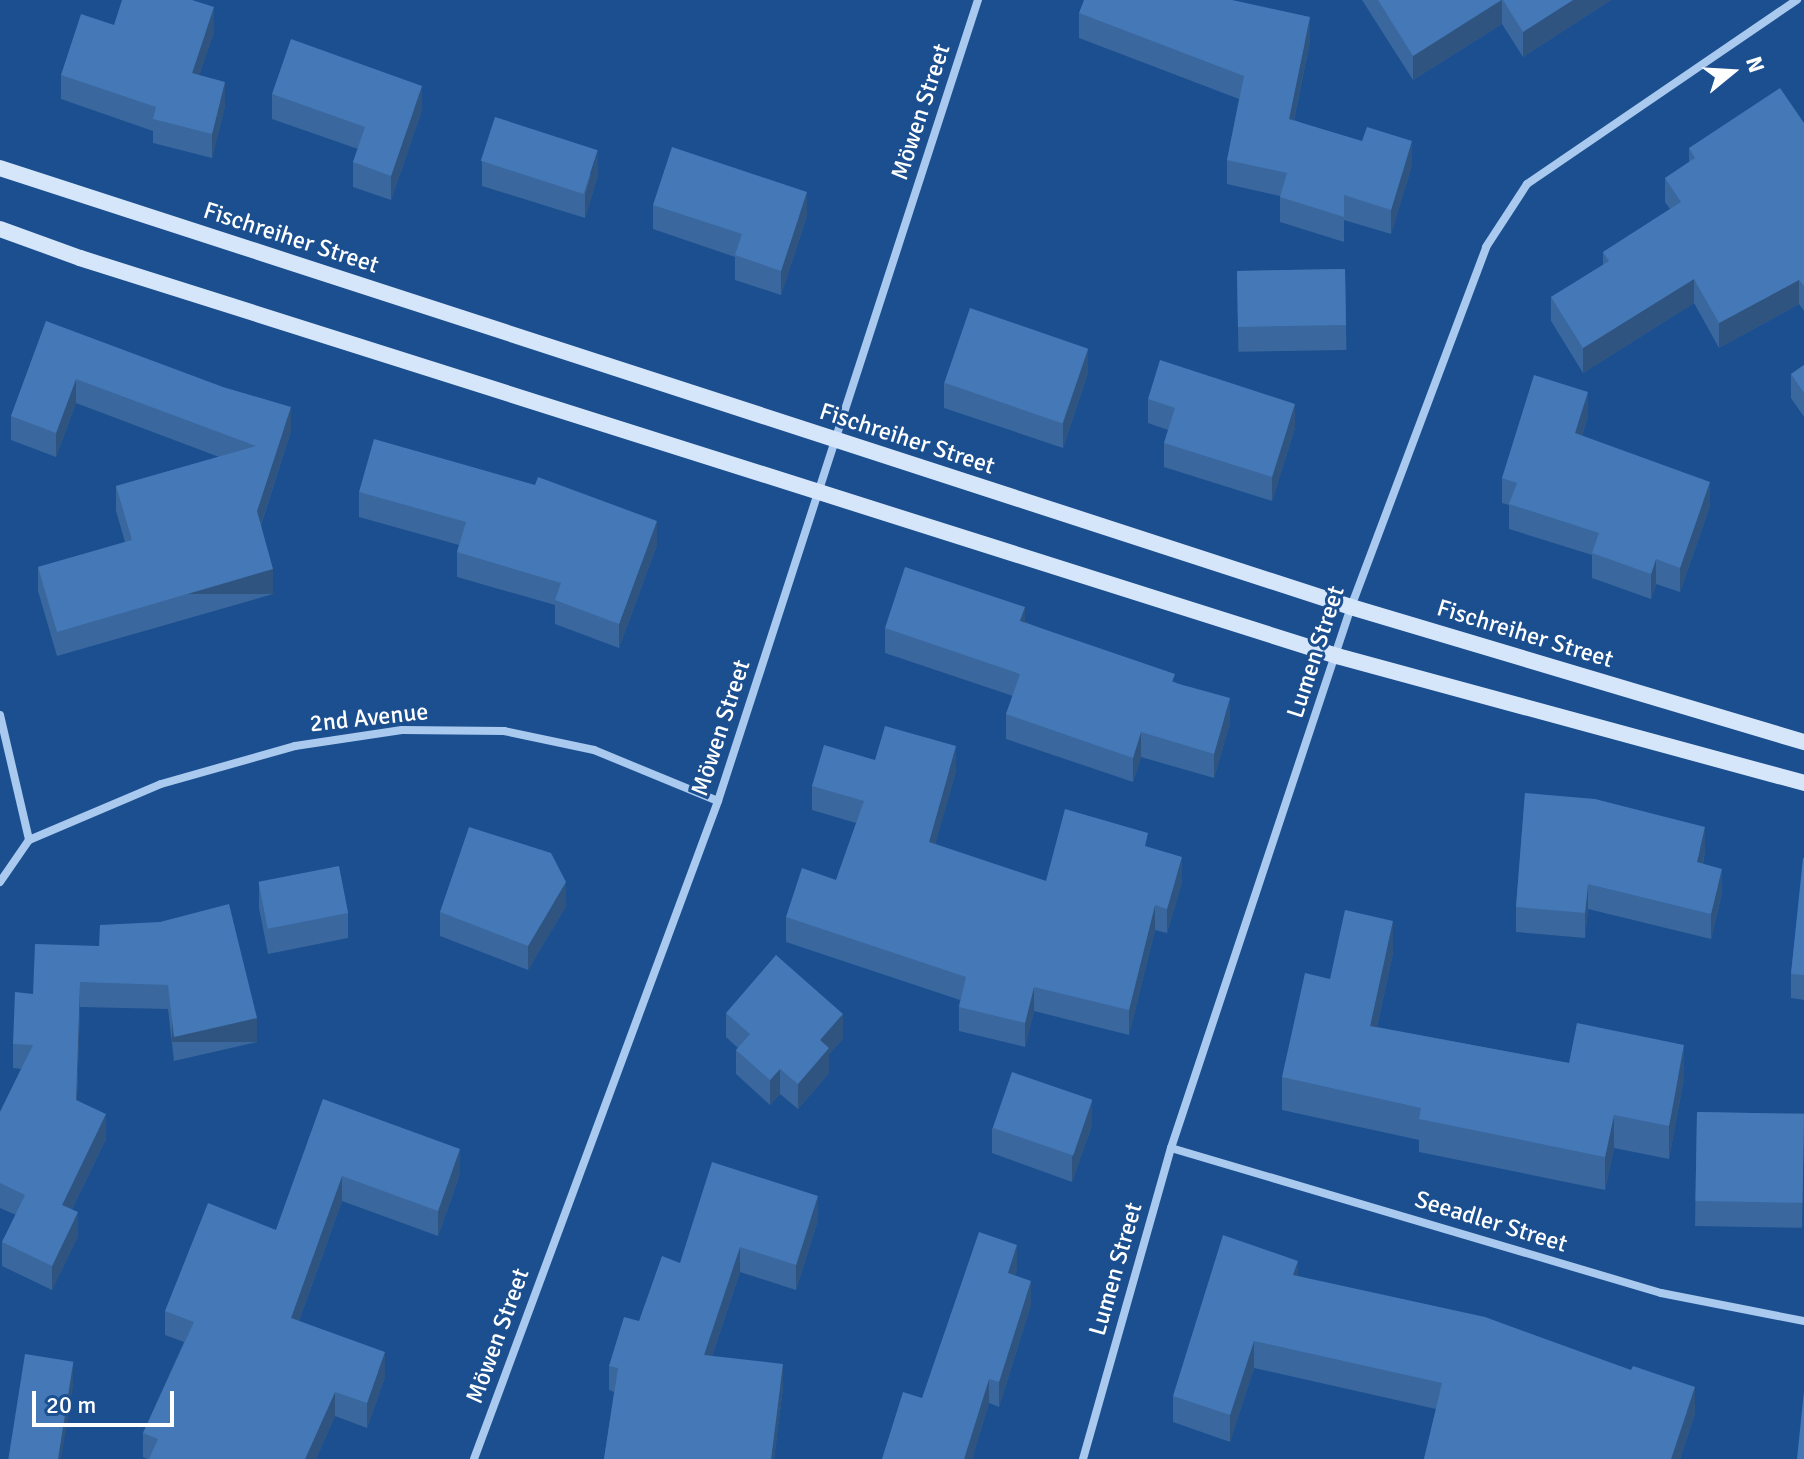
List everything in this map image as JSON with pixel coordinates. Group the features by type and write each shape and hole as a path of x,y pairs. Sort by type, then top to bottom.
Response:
{"street":[{"name":"Möwen Street","path":"474,1459 718,801 978,0"},
{"name":"Lumen Street","path":"1083,1459 1171,1148 1351,607 1486,247 1527,184 1797,0"},
{"name":"Fischreiher Street","path":"0,168 1351,607 1804,742"},
{"path":"0,229 1337,656 1804,783"},
{"path":"0,715 29,840 0,882"},
{"name":"2nd Avenue","path":"29,840 175,780 295,746 402,730 504,731 594,750 718,801"},
{"name":"Seeadler Street","path":"1171,1148 1661,1293 1804,1321"}],"building":[{"path":"122,0 192,0 214,7 192,73 225,82 212,134 153,119 156,107 61,75 81,14 114,25"},
{"path":"1084,0 1232,0 1310,17 1289,119 1362,141 1367,127 1412,141 1391,210 1344,195 1344,217 1280,197 1287,173 1227,160 1244,76 1079,13"},
{"path":"1378,0 1501,0 1413,56"},
{"path":"1503,0 1573,0 1523,32"},
{"path":"291,39 422,86 391,176 353,162 365,127 272,94"},
{"path":"1780,88 1804,123 1804,286 1799,280 1719,323 1694,279 1583,348 1551,297 1609,261 1603,252 1681,202 1665,178 1695,158 1689,148"},
{"path":"495,117 598,150 583,194 481,161"},
{"path":"672,147 807,192 781,271 735,255 742,234 653,205"},
{"path":"1345,269 1346,325 1238,327 1237,271"},
{"path":"970,308 1088,349 1062,423 944,383"},
{"path":"46,321 223,387 291,407 257,511 273,569 57,632 38,567 132,540 116,486 256,446 76,379 56,433 11,416"},
{"path":"1160,360 1295,404 1272,477 1164,443 1175,408 1148,399"},
{"path":"1804,365 1804,393 1791,374"},
{"path":"1534,375 1588,392 1575,433 1710,482 1680,568 1656,559 1651,574 1592,553 1599,533 1509,504 1517,483 1502,478"},
{"path":"374,439 535,485 538,477 657,521 619,624 555,600 561,583 457,552 466,522 359,492"},
{"path":"905,567 1025,607 1020,621 1175,674 1172,682 1230,698 1214,754 1141,732 1133,758 1006,714 1020,674 885,628"},
{"path":"885,726 956,746 929,842 1046,881 1065,809 1148,833 1145,846 1182,857 1167,909 1155,905 1129,1010 1034,987 1025,1023 959,1007 966,977 786,917 802,868 836,880 864,801 812,786 824,745 875,760"},
{"path":"1525,793 1595,799 1705,827 1697,862 1722,869 1711,914 1588,884 1585,913 1516,907"},
{"path":"469,827 551,853 566,882 528,946 440,912"},
{"path":"1804,858 1804,975 1791,974"},
{"path":"339,866 348,913 268,929 259,882"},
{"path":"229,904 257,1018 174,1037 168,985 80,982 76,1100 106,1114 62,1205 78,1212 52,1266 2,1242 25,1195 0,1183 0,1112 33,1045 13,1044 15,992 33,994 35,944 99,946 100,925 160,922"},
{"path":"1345,910 1393,921 1370,1026 1569,1063 1577,1023 1684,1045 1669,1126 1614,1115 1605,1157 1419,1119 1421,1108 1282,1077 1305,973 1330,979"},
{"path":"776,955 843,1014 820,1040 829,1048 798,1084 780,1069 770,1080 736,1050 750,1034 726,1013"},
{"path":"1012,1072 1092,1100 1073,1155 993,1128"},
{"path":"323,1099 460,1149 438,1211 342,1176 291,1318 385,1352 367,1403 335,1392 305,1459 149,1459 158,1439 143,1433 194,1322 165,1311 208,1203 276,1230"},
{"path":"1697,1112 1804,1114 1802,1203 1695,1201"},
{"path":"712,1162 818,1196 796,1265 740,1247 704,1355 783,1364 771,1459 604,1459 618,1368 609,1366 624,1317 639,1321 662,1256 680,1263"},
{"path":"979,1232 1017,1245 1008,1273 1031,1281 999,1382 989,1379 964,1459 882,1459 903,1392 922,1398"},
{"path":"1223,1235 1298,1261 1293,1275 1485,1317 1631,1370 1633,1366 1695,1387 1671,1459 1424,1459 1442,1383 1254,1341 1230,1415 1173,1396"},
{"path":"25,1354 73,1362 58,1459 8,1459"},
{"path":"1804,1391 1804,1459 1797,1459"}]}
